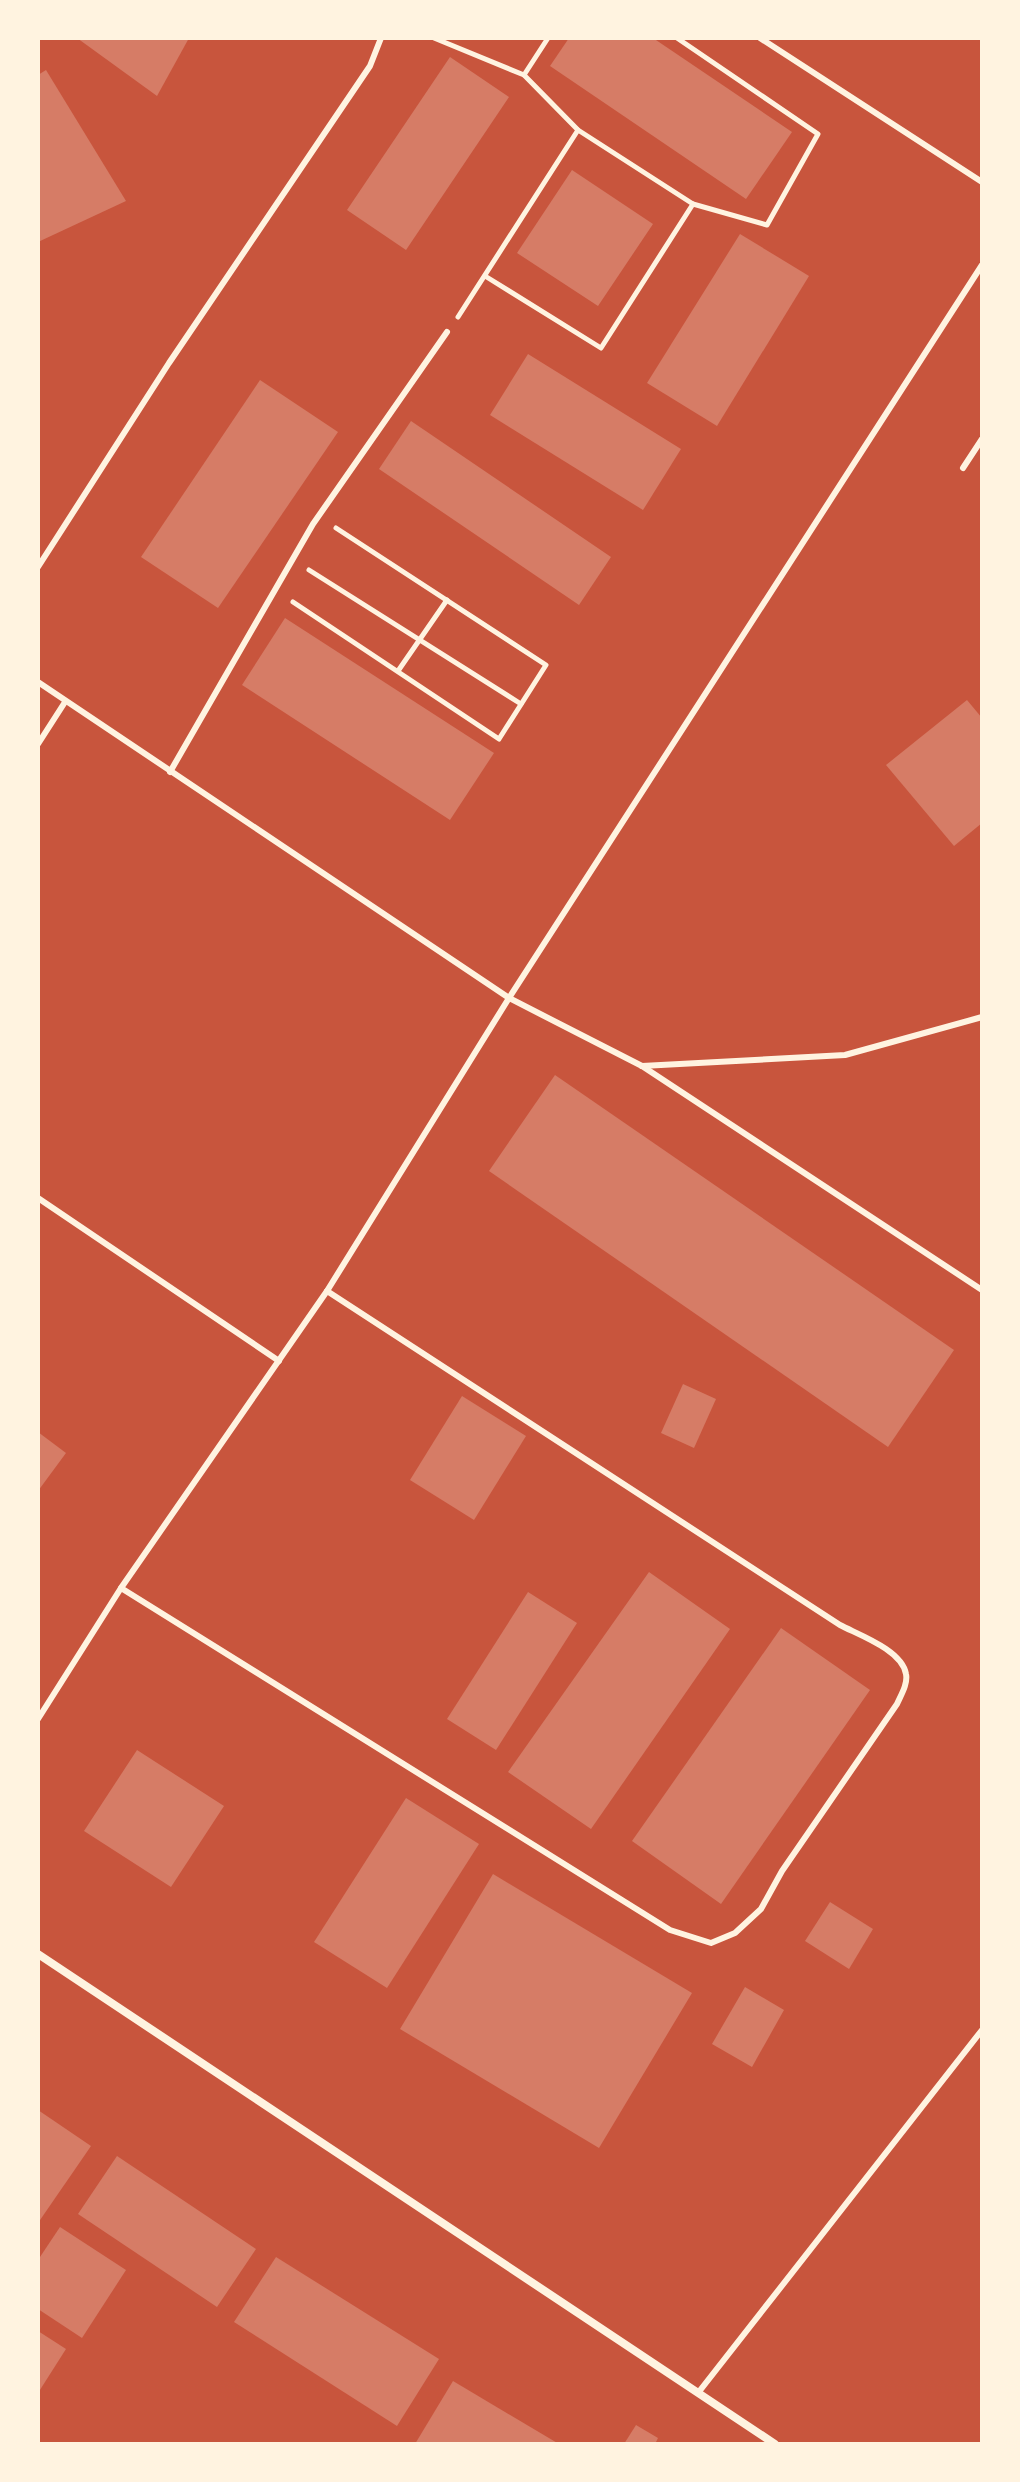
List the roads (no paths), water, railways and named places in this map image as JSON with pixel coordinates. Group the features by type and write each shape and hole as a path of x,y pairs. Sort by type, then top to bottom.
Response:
{"street":[{"path":"38,1954 775,2444"}],"lane":[{"path":"38,567 169,363 370,66 381,38"},
{"path":"760,38 982,182"},
{"path":"38,1719 121,1588 327,1291 509,998 982,265"},
{"path":"170,772 318,516 447,332"},
{"path":"963,468 982,439"},
{"path":"38,682 509,998 642,1066 982,1290"},
{"path":"38,744 65,702"},
{"path":"642,1066 845,1055 982,1017"},
{"path":"38,1198 279,1361"},
{"path":"121,1588 670,1930 711,1943 735,1933 761,1909 782,1871 897,1704 906,1681 903,1663 891,1651 840,1625 327,1291"},
{"path":"698,2393 982,2030"}]}
